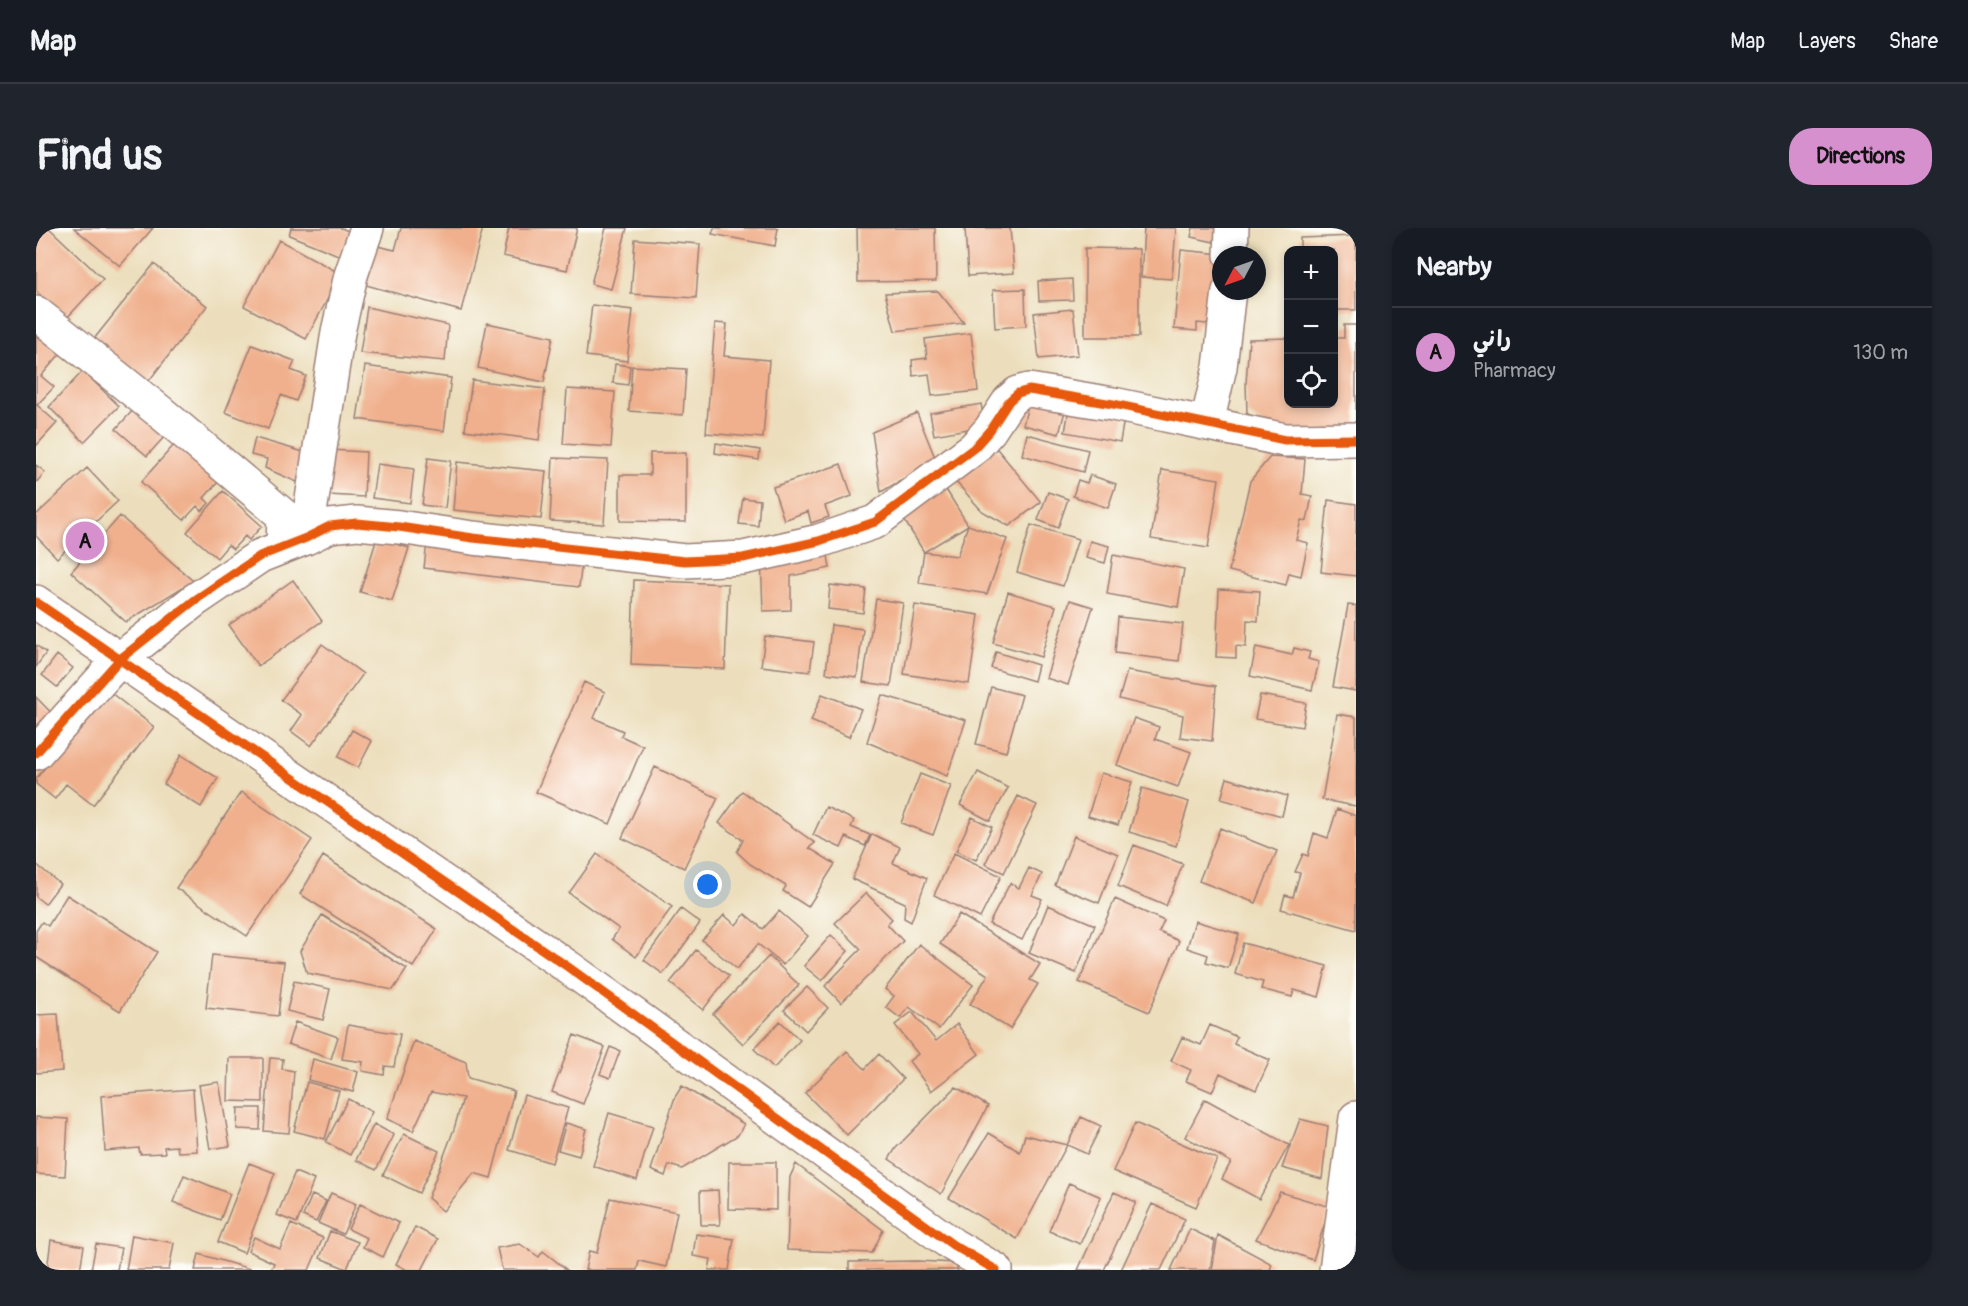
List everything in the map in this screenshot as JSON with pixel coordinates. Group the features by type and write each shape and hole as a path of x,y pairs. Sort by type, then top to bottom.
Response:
{"street":[{"path":"295,542 351,275 367,228"},
{"path":"1231,246 1232,228"},
{"path":"1207,423 1220,367 1228,300"},
{"path":"36,313 159,411 284,516 295,542"},
{"path":"36,753 120,658 225,579 260,556 330,526 357,523 685,561 742,558 819,541 875,522 974,448 990,430 1009,400 1018,393 1029,390 1285,440 1356,439"},
{"path":"36,602 568,967 953,1245 996,1270"},
{"path":"1336,1270 1356,1118"}],"building":[{"path":"36,228 49,228 103,279 66,319 36,291"},
{"path":"74,228 153,228 120,266"},
{"path":"291,228 341,228 358,235 348,259 289,235"},
{"path":"401,228 483,228 461,311 366,285 377,246 395,250"},
{"path":"509,228 577,228 567,270 503,256"},
{"path":"606,228 627,228 611,289 591,284"},
{"path":"714,228 778,228 775,246 712,234"},
{"path":"857,228 935,228 936,281 858,282"},
{"path":"965,228 1010,228 1014,273 968,276"},
{"path":"1144,228 1176,228 1172,279 1141,277"},
{"path":"1193,228 1217,228 1214,242 1191,237"},
{"path":"1356,236 1356,310 1338,310 1338,246 1300,246 1300,238"},
{"path":"635,239 700,244 696,298 631,294"},
{"path":"279,240 341,274 306,339 244,306"},
{"path":"1085,248 1139,249 1139,337 1085,337"},
{"path":"1181,250 1212,253 1212,300 1220,300 1217,325 1197,323 1197,331 1174,329"},
{"path":"154,264 207,306 148,382 94,339"},
{"path":"1072,279 1073,300 1039,301 1038,281"},
{"path":"1025,289 1026,326 995,328 993,290"},
{"path":"938,291 964,323 895,331 885,293"},
{"path":"592,305 633,310 627,361 586,356"},
{"path":"367,307 448,325 445,361 360,353"},
{"path":"1073,309 1078,355 1039,359 1034,313"},
{"path":"487,323 553,337 544,382 478,368"},
{"path":"715,323 727,324 724,356 769,360 763,438 706,433"},
{"path":"1344,325 1356,325 1356,431 1272,431 1247,413 1249,339 1284,338 1284,408 1338,408 1338,338 1344,338"},
{"path":"36,332 60,354 41,376 54,387 37,405 57,423 36,446"},
{"path":"971,333 978,391 932,396 929,374 913,376 912,360 927,358 925,339"},
{"path":"252,345 295,361 291,370 306,376 296,401 281,395 268,429 225,412"},
{"path":"615,364 630,366 628,385 613,383"},
{"path":"365,366 451,378 444,431 357,419"},
{"path":"632,366 686,369 683,415 629,411"},
{"path":"83,371 119,406 84,442 49,407"},
{"path":"472,380 545,389 539,440 465,430"},
{"path":"567,389 615,392 611,447 563,444"},
{"path":"1031,394 1067,403 1059,434 1023,425"},
{"path":"1070,403 1125,413 1120,442 1065,432"},
{"path":"981,404 985,426 934,435 930,413"},
{"path":"134,409 165,436 147,456 116,429"},
{"path":"917,413 936,460 881,492 872,432"},
{"path":"1027,434 1088,450 1083,472 1022,455"},
{"path":"255,438 314,455 306,486 265,468 267,459 251,455"},
{"path":"988,438 1041,502 1009,526 982,511 948,473"},
{"path":"716,443 760,450 759,460 715,453"},
{"path":"174,445 218,482 204,498 209,503 202,511 197,506 184,520 141,482"},
{"path":"330,450 366,452 364,497 328,495"},
{"path":"650,453 686,453 686,522 620,521 620,475 650,475"},
{"path":"1270,457 1305,459 1302,494 1312,496 1307,521 1301,520 1296,540 1308,543 1301,576 1289,573 1286,585 1229,571 1250,481"},
{"path":"428,458 451,461 445,508 422,505"},
{"path":"553,458 608,460 604,524 550,521"},
{"path":"457,462 546,471 541,519 453,510"},
{"path":"377,464 414,469 410,503 372,498"},
{"path":"841,464 852,496 825,506 829,517 811,523 808,511 784,520 773,487"},
{"path":"36,465 45,472 36,483"},
{"path":"87,468 118,501 57,558 36,536 36,515"},
{"path":"1162,470 1219,479 1208,548 1151,539"},
{"path":"1090,475 1116,484 1108,508 1073,496 1078,480 1087,483"},
{"path":"945,488 968,525 924,552 901,515"},
{"path":"223,491 262,526 249,540 245,536 233,549 228,545 217,558 187,532"},
{"path":"1048,492 1068,499 1058,528 1038,520"},
{"path":"743,498 760,500 758,526 739,524"},
{"path":"1328,500 1356,504 1356,576 1321,572"},
{"path":"120,516 193,581 126,622 71,572"},
{"path":"968,525 1007,539 987,594 919,583 924,552 957,556"},
{"path":"1031,525 1078,539 1063,586 1017,572"},
{"path":"377,538 409,548 392,601 360,592"},
{"path":"1090,541 1109,546 1105,563 1086,558"},
{"path":"427,542 582,561 579,587 424,568"},
{"path":"826,544 830,568 791,576 791,610 763,611 761,556"},
{"path":"1113,555 1184,569 1178,607 1107,594"},
{"path":"293,580 322,621 258,666 229,625"},
{"path":"634,580 728,584 725,669 631,665"},
{"path":"830,585 866,589 863,613 828,609"},
{"path":"1219,589 1260,591 1258,621 1247,620 1246,647 1236,646 1236,658 1216,657"},
{"path":"1008,592 1056,606 1041,657 993,643"},
{"path":"876,599 903,603 891,686 863,682"},
{"path":"1070,600 1093,607 1068,685 1046,678"},
{"path":"915,605 979,615 969,684 904,674"},
{"path":"1348,605 1356,606 1356,691 1333,687"},
{"path":"1118,617 1183,624 1179,661 1115,653"},
{"path":"831,625 863,629 857,677 826,673"},
{"path":"765,636 814,642 810,672 761,666"},
{"path":"322,644 363,674 311,746 291,731 302,715 281,700"},
{"path":"36,645 46,653 36,667"},
{"path":"1256,647 1292,655 1294,648 1310,652 1308,659 1319,662 1312,690 1250,676"},
{"path":"996,652 1038,665 1034,681 991,668"},
{"path":"57,655 73,668 57,687 42,675"},
{"path":"1127,671 1216,686 1212,741 1180,737 1183,715 1119,699"},
{"path":"584,682 605,692 594,718 623,731 621,736 643,746 610,824 536,792"},
{"path":"991,687 1022,695 1006,752 976,744"},
{"path":"106,689 154,727 93,805 66,784 55,799 36,784 36,779"},
{"path":"822,694 861,709 849,737 811,721"},
{"path":"882,695 966,720 947,776 867,742"},
{"path":"1260,695 1306,703 1302,727 1255,719"},
{"path":"36,697 60,722 36,745"},
{"path":"1337,714 1356,717 1356,806 1322,800"},
{"path":"1134,718 1159,727 1155,739 1191,752 1178,787 1117,765"},
{"path":"352,730 372,741 358,768 338,757"},
{"path":"181,755 218,778 201,807 164,784"},
{"path":"655,767 718,798 684,868 622,838"},
{"path":"978,772 1008,788 990,821 960,805"},
{"path":"1101,773 1132,782 1118,825 1088,816"},
{"path":"920,774 951,786 933,835 901,823"},
{"path":"1227,778 1287,796 1282,816 1221,799"},
{"path":"1142,788 1189,802 1176,846 1129,832"},
{"path":"742,791 815,843 809,848 835,864 808,907 783,891 786,886 750,864 737,852 743,840 719,823"},
{"path":"241,792 312,840 247,936 176,888"},
{"path":"1018,796 1037,805 1004,873 985,864"},
{"path":"826,807 854,820 851,827 870,835 865,846 846,837 841,848 813,835"},
{"path":"1337,809 1356,816 1356,930 1281,909 1285,895 1293,897 1300,873 1295,872 1303,854 1308,856 1314,833 1328,838"},
{"path":"972,817 992,827 976,860 956,851"},
{"path":"1220,828 1277,851 1256,903 1199,881"},
{"path":"872,834 900,847 893,863 927,878 911,922 904,918 905,903 852,879"},
{"path":"1074,836 1118,854 1099,903 1055,885"},
{"path":"1134,845 1183,864 1166,906 1118,886"},
{"path":"954,853 1001,876 980,918 934,895"},
{"path":"597,854 672,907 636,957 612,939 619,929 569,893"},
{"path":"323,856 437,929 413,967 300,894"},
{"path":"36,864 60,884 45,904 36,897"},
{"path":"1029,868 1042,874 1032,895 1042,899 1022,940 989,924 1010,883 1019,888"},
{"path":"866,893 892,919 887,924 903,941 841,1003 825,986 861,949 835,923"},
{"path":"67,895 157,952 120,1011 36,957 36,931 42,922 48,926"},
{"path":"1115,899 1164,921 1159,932 1179,941 1149,1012 1079,982"},
{"path":"1048,905 1095,925 1076,973 1029,953"},
{"path":"681,909 700,923 663,974 644,960"},
{"path":"779,911 808,936 783,965 758,944 737,969 702,940 724,915 736,925 745,914 763,929"},
{"path":"959,914 1040,964 1030,980 1038,984 1010,1029 970,1004 988,975 940,944"},
{"path":"322,915 407,969 393,990 307,973 300,951"},
{"path":"1195,921 1239,934 1228,968 1206,962 1208,955 1187,948"},
{"path":"831,935 848,951 822,981 804,966"},
{"path":"1243,943 1327,966 1319,997 1294,990 1292,997 1261,989 1263,982 1235,974"},
{"path":"919,944 973,985 939,1029 909,1007 900,1018 886,1007 894,996 885,989"},
{"path":"696,950 729,976 703,1010 670,983"},
{"path":"212,955 284,962 278,1016 206,1008"},
{"path":"769,956 799,985 743,1044 713,1014"},
{"path":"294,981 330,989 323,1020 287,1011"},
{"path":"807,987 828,1008 806,1031 784,1010"},
{"path":"912,1012 936,1041 957,1024 979,1054 931,1091 909,1061 918,1054 895,1025"},
{"path":"58,1014 62,1071 36,1073 36,1015"},
{"path":"780,1021 800,1040 774,1068 754,1049"},
{"path":"295,1022 338,1037 331,1059 288,1044"},
{"path":"348,1025 400,1034 394,1067 385,1066 384,1075 362,1071 363,1062 342,1059"},
{"path":"1210,1025 1237,1037 1234,1044 1270,1060 1256,1090 1220,1073 1212,1092 1186,1081 1191,1070 1171,1061 1182,1037 1201,1045"},
{"path":"574,1035 605,1047 583,1104 552,1092"},
{"path":"414,1041 466,1062 468,1078 514,1091 491,1178 474,1173 443,1211 428,1198 463,1098 431,1092 413,1131 387,1119"},
{"path":"610,1047 620,1051 610,1078 600,1074"},
{"path":"847,1051 865,1069 879,1054 903,1079 847,1135 805,1093"},
{"path":"229,1058 263,1058 263,1102 228,1101"},
{"path":"270,1058 283,1059 282,1069 294,1071 289,1133 264,1131"},
{"path":"313,1059 358,1072 353,1092 308,1080"},
{"path":"219,1082 230,1146 210,1149 199,1085"},
{"path":"307,1082 339,1091 325,1139 294,1131"},
{"path":"682,1086 744,1124 738,1135 682,1169 669,1165 665,1176 651,1170 675,1097"},
{"path":"956,1087 988,1106 941,1194 889,1159 896,1148"},
{"path":"193,1089 197,1151 178,1152 177,1146 164,1147 165,1153 140,1154 139,1148 105,1151 101,1096"},
{"path":"524,1095 568,1108 552,1163 509,1150"},
{"path":"348,1099 372,1112 350,1155 326,1142"},
{"path":"1205,1099 1289,1145 1259,1199 1222,1179 1231,1162 1185,1137"},
{"path":"238,1108 261,1108 260,1130 237,1129"},
{"path":"609,1113 653,1126 637,1180 593,1166"},
{"path":"36,1117 68,1119 65,1176 36,1174"},
{"path":"1081,1117 1101,1126 1087,1154 1067,1145"},
{"path":"1300,1119 1328,1126 1322,1179 1282,1168"},
{"path":"566,1123 586,1129 579,1156 558,1150"},
{"path":"1135,1123 1217,1159 1196,1207 1113,1171"},
{"path":"374,1124 394,1135 376,1170 356,1160"},
{"path":"989,1133 1020,1152 1025,1135 1067,1145 1017,1239 949,1198"},
{"path":"404,1134 439,1151 419,1193 383,1175"},
{"path":"729,1162 776,1162 776,1210 728,1209"},
{"path":"249,1163 275,1173 244,1253 218,1242"},
{"path":"796,1164 883,1230 872,1253 787,1250 790,1177"},
{"path":"295,1172 314,1180 297,1223 277,1215"},
{"path":"184,1175 230,1194 220,1220 173,1202"},
{"path":"1069,1183 1101,1197 1080,1244 1049,1231"},
{"path":"718,1190 720,1225 701,1225 700,1191"},
{"path":"1114,1192 1136,1202 1104,1270 1078,1270"},
{"path":"1280,1192 1330,1207 1313,1260 1256,1239"},
{"path":"331,1193 356,1204 343,1234 318,1223"},
{"path":"312,1195 326,1201 316,1222 303,1216"},
{"path":"610,1198 677,1212 666,1267 639,1261 637,1270 585,1270 589,1251 597,1253"},
{"path":"360,1204 399,1223 383,1257 363,1247 367,1238 348,1229"},
{"path":"1152,1204 1185,1219 1161,1270 1121,1270"},
{"path":"291,1224 323,1238 309,1270 271,1270 274,1263 248,1251 254,1237 280,1249"},
{"path":"415,1227 438,1239 422,1270 407,1270 396,1264"},
{"path":"1190,1229 1215,1241 1210,1270 1171,1270"},
{"path":"330,1231 358,1242 347,1269 320,1258"},
{"path":"696,1234 734,1239 729,1270 709,1270 711,1259 693,1256"},
{"path":"132,1235 174,1243 169,1270 126,1270"},
{"path":"1218,1235 1272,1264 1270,1270 1212,1270"},
{"path":"51,1240 84,1246 80,1270 47,1270"},
{"path":"96,1244 121,1248 117,1270 91,1270"},
{"path":"520,1244 539,1257 543,1251 567,1270 502,1270 497,1248"},
{"path":"199,1254 250,1269 250,1270 195,1270"},
{"path":"849,1262 954,1263 958,1270 849,1270"}],"cycle path":[{"path":"36,753 120,659 195,600 260,556 330,526 357,523 399,527 473,538 685,561 743,558 819,541 875,522 974,448 990,430 1009,401 1018,393 1029,390 1113,404 1285,440 1356,439"},
{"path":"36,602 568,967 953,1245 996,1270"}],"place":[{"name":"راني","path":"85,541"}]}
